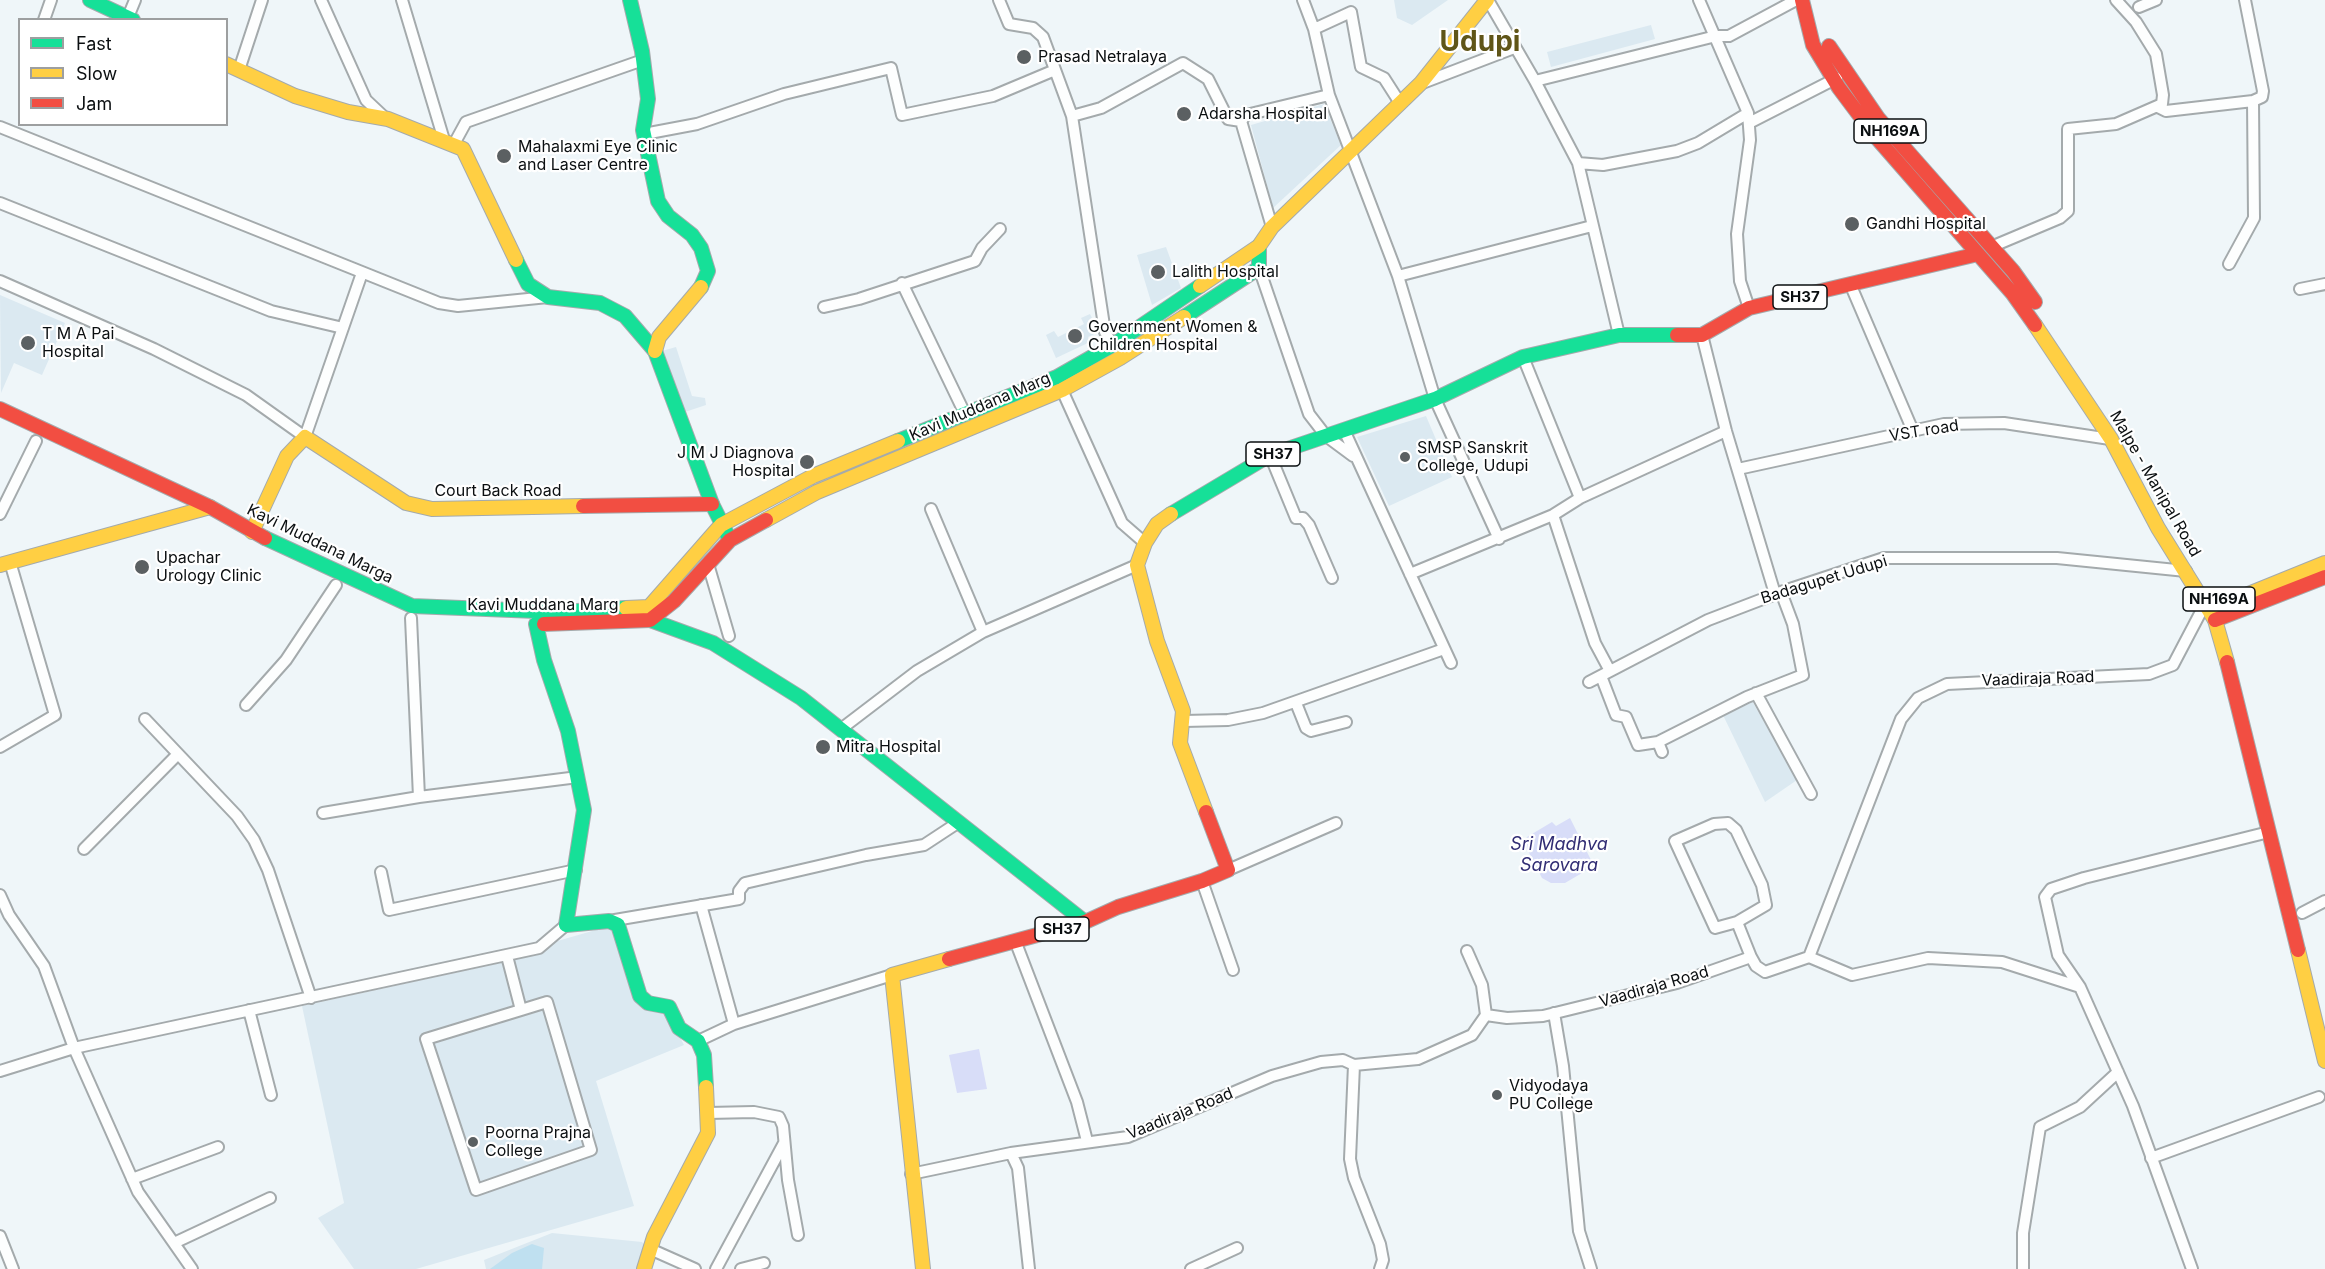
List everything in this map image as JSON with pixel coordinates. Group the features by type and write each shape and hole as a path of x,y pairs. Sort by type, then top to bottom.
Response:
{"main road":[{"path":"90,0 130,18"},
{"path":"630,0 643,60 648,99 644,134 658,201 673,221 679,223 692,235 701,248 708,271 699,290 659,337 655,351"},
{"path":"1421,83 1487,0"},
{"name":"Malpe - Manipal Road","path":"1802,0 1813,45 1833,80 1875,136 2013,294 2111,439 2158,528 2210,611 2230,670 2325,1061"},
{"name":"NH169A","path":"1814,0 1822,33 1846,73 1878,118 2020,281 2090,382"},
{"path":"233,67 295,96 348,112 388,119 463,149 528,284 548,297 600,303 626,316 655,351 712,504 730,540"},
{"name":"Kavi Muddana Marg","path":"650,614 721,525 813,476 966,416 1057,377 1113,345 1259,246 1272,227 1421,83"},
{"path":"1259,246 1259,268"},
{"path":"1851,286 1978,254"},
{"name":"Kavi Muddana Marg","path":"0,422 36,441 191,512 246,542 336,585 411,618 573,625 650,614 674,601 730,540 817,492 1062,390 1120,358 1259,268"},
{"name":"SH37","path":"1137,565 1145,543 1157,524 1270,455 1435,399 1523,357 1619,335 1702,335 1749,308 1851,286"},
{"name":"Kavi Muddana Marga","path":"0,409 210,507 252,532 411,606 650,614"},
{"name":"Malpe - Manipal Road","path":"2114,417 2160,507 2225,608 2325,1006"},
{"path":"252,532 287,456 305,437"},
{"name":"Court Back Road","path":"305,437 406,503 432,509 712,504"},
{"path":"5,564 210,507"},
{"path":"2225,608 2325,563"},
{"path":"1137,565 1156,641 1184,711 1184,721 1179,733 1180,743 1228,870"},
{"path":"2210,611 2325,577"},
{"path":"650,614 713,643 801,698 1085,922"},
{"path":"536,624 544,660 568,731 584,810 566,925 609,921 618,925 623,935 640,996 648,1003 669,1007 679,1028 698,1041 704,1055 708,1113 706,1141 673,1198 650,1249 644,1269"},
{"name":"SH37","path":"892,975 1016,943 1085,922 1118,907 1202,881 1228,870"},
{"path":"892,975 911,1174 923,1269"}],"street":[{"path":"45,18 51,0"},
{"path":"130,18 135,0"},
{"path":"233,67 262,0"},
{"path":"322,0 366,100 376,113 388,119"},
{"path":"402,0 449,142"},
{"path":"999,0 1009,24 1033,28 1043,37 1072,116 1105,332 1113,345"},
{"path":"1303,0 1314,29 1329,95 1398,276 1435,399 1499,539"},
{"path":"1487,0 1535,81 1578,163 1619,335"},
{"path":"1699,0 1749,118 1750,140 1737,234 1740,281 1749,308"},
{"path":"1535,81 1716,36 1729,36 1796,0"},
{"path":"1991,247 2060,218 2068,211 2068,129 2116,124 2162,104 2163,95 2156,54 2136,22 2115,0"},
{"path":"2139,7 2156,0"},
{"path":"2158,107 2166,111 2253,101 2262,97 2263,91 2245,0"},
{"path":"1314,29 1352,12 1361,68 1384,78 1400,103"},
{"path":"1421,83 1514,48"},
{"path":"449,142 466,122 643,60"},
{"path":"1072,116 1101,108 1183,63 1208,79 1228,119 1241,121"},
{"path":"644,134 697,124 784,94 891,69 902,115 993,96 1055,70"},
{"path":"1578,163 1603,165 1677,151 1846,73"},
{"path":"1241,121 1246,115 1329,95"},
{"path":"2229,264 2254,218 2253,101"},
{"path":"1241,121 1272,227"},
{"path":"0,127 439,303 458,306 548,297"},
{"path":"0,203 271,311 343,328"},
{"path":"1398,276 1592,226"},
{"path":"824,307 859,299 902,283 975,261 982,248 1000,229"},
{"path":"1259,268 1309,414 1326,436 1357,459"},
{"path":"0,281 154,349 246,395 305,437 362,273"},
{"path":"902,283 966,416"},
{"path":"2300,289 2325,284"},
{"path":"1851,286 1913,431"},
{"path":"1553,515 1605,674 1616,715 1626,717 1638,745 1660,747 1756,693 1803,675 1793,624 1778,593 1726,431 1702,335"},
{"path":"1523,357 1580,498"},
{"path":"1062,390 1122,523 1145,543"},
{"name":"VST road","path":"1738,469 1944,424 2004,423 2111,439"},
{"path":"1344,430 1451,663"},
{"path":"1410,574 1553,515 1580,498 1726,431"},
{"path":"0,514 36,441"},
{"path":"1270,455 1296,518 1303,518 1309,525 1332,578"},
{"path":"932,509 983,632"},
{"name":"Badagupet Udupi","path":"1589,682 1708,620 1778,593 1884,558 2057,558 2186,571"},
{"path":"0,747 55,715 5,564"},
{"path":"708,564 729,636"},
{"path":"841,729 916,671 983,632 1137,565"},
{"path":"246,705 286,660 313,623 336,585"},
{"name":"Vaadiraja Road","path":"1809,957 1901,719 1918,698 1947,684 2149,674 2173,665 2210,611"},
{"path":"411,618 419,797"},
{"path":"1184,721 1228,720 1296,703 1444,649"},
{"path":"1756,693 1811,794"},
{"path":"1296,703 1306,728 1311,731 1346,722"},
{"path":"145,719 237,816 254,840 268,870 311,998"},
{"path":"84,849 178,754"},
{"path":"323,813 419,797 578,777"},
{"path":"609,921 739,899 739,891 745,883 866,855 924,845 958,822"},
{"path":"1228,870 1336,822"},
{"path":"1728,823 1736,830 1762,885 1766,905 1737,922 1715,928 1676,842 1714,824 1728,823"},
{"path":"2192,1269 2118,1072 2080,987 2058,955 2045,897 2046,892 2084,878 2269,832"},
{"path":"381,872 389,910 576,870"},
{"path":"1202,881 1233,970"},
{"path":"0,895 9,915 44,966 74,1048 138,1192 192,1269"},
{"path":"2302,913 2325,901"},
{"path":"701,905 734,1024"},
{"path":"1737,922 1756,966 1765,972 1809,957 1852,975 1928,958 2002,962 2080,987"},
{"path":"0,1071 74,1048 507,956 538,948 566,925"},
{"path":"1016,943 1077,1102 1088,1141"},
{"path":"1467,951 1482,985 1486,1015"},
{"path":"507,956 521,1010"},
{"name":"Vaadiraja Road","path":"911,1174 1011,1153 1128,1137 1272,1076 1311,1065 1343,1060 1354,1065 1418,1059 1472,1035 1486,1015 1507,1018 1554,1013 1677,983 1751,957"},
{"path":"698,1041 734,1024 892,975"},
{"path":"547,1002 591,1150 476,1190 426,1039 521,1010 547,1002"},
{"path":"249,1011 271,1095"},
{"path":"1554,1013 1563,1066 1579,1231 1591,1269"},
{"path":"1354,1065 1350,1159 1354,1178 1380,1244 1383,1260 1380,1269"},
{"path":"2024,1269 2023,1233 2040,1127 2080,1107 2118,1072"},
{"path":"2151,1158 2319,1097"},
{"path":"708,1113 754,1112 779,1117 783,1126 798,1235"},
{"path":"716,1269 784,1142"},
{"path":"132,1179 218,1147"},
{"path":"1011,1153 1018,1168 1029,1269"},
{"path":"174,1243 270,1198"},
{"path":"0,1236 13,1269"},
{"path":"1191,1269 1237,1248"},
{"path":"650,1249 694,1269"},
{"path":"741,1269 764,1263"}],"shaded area":[{"path":"1394,0 1448,0 1412,25 1397,18"},
{"path":"1651,25 1655,39 1551,67 1547,52"},
{"path":"1324,104 1341,145 1273,208 1251,125"},
{"name":"Lalith Hospital","path":"1166,247 1181,288 1152,305 1137,255"},
{"name":"T M A Pai Hospital","path":"0,295 65,323 42,375 14,363 1,393"},
{"name":"Government Women & Children Hospital","path":"1090,314 1099,332 1088,337 1090,342 1056,358 1046,335 1054,331 1058,337 1084,324 1081,318"},
{"path":"676,347 692,396 705,398 706,405 685,412 662,351"},
{"name":"SMSP Sanskrit College, Udupi","path":"1426,416 1452,477 1389,506 1357,437"},
{"path":"1751,699 1797,780 1765,802 1722,713"},
{"name":"Poorna Prajna College","path":"606,927 616,931 639,1002 668,1015 684,1045 596,1081 634,1206 416,1269 354,1269 318,1218 344,1203 302,1006 514,960 554,942"},
{"path":"552,1233 642,1242 652,1253 648,1269 486,1269 484,1260"},
{"path":"532,1244 544,1248 542,1269 490,1269 512,1253"}],"water":[{"name":"Sri Madhva Sarovara","path":"1570,818 1594,866 1565,883 1551,883 1542,878 1525,845 1527,837 1552,822 1556,826"},
{"path":"979,1049 987,1089 957,1093 949,1055"}],"traffic: fast":[{"path":"90,0 129,18"},
{"path":"630,0 642,51 648,99 643,130 658,201 668,216 692,235 701,248 708,271 701,287"},
{"path":"1184,317 1259,268 1259,246"},
{"path":"516,260 528,284 548,297 600,303 625,316 655,351 712,504 728,536"},
{"path":"898,441 1057,377 1113,345 1200,286"},
{"path":"1171,514 1270,455 1435,399 1523,357 1619,335 1677,335"},
{"path":"265,538 412,606 561,612 626,608"},
{"path":"649,607 650,620 713,643 801,698 1085,922"},
{"path":"536,624 544,660 568,731 584,810 566,925 609,921 618,925 640,996 648,1003 669,1007 679,1028 698,1041 704,1055 706,1087"}],"traffic: slow":[{"path":"1200,286 1259,246 1272,227 1421,83 1487,0"},
{"path":"228,65 295,96 348,112 388,119 463,149 516,260"},
{"path":"655,351 659,337 701,287"},
{"path":"766,520 817,492 1062,390 1120,358 1184,317"},
{"path":"2035,325 2111,439 2158,528 2215,620 2227,662"},
{"path":"252,532 287,456 305,437 406,503 432,509 583,506"},
{"path":"626,608 649,607 721,525 813,476 898,441"},
{"path":"0,565 210,507"},
{"path":"1171,514 1157,524 1145,543 1137,565 1157,641 1183,711 1180,743 1206,812"},
{"path":"2209,610 2325,563"},
{"path":"2298,950 2325,1061"},
{"path":"923,1269 892,975 949,959"},
{"path":"644,1269 654,1237 708,1133 706,1087"}],"traffic: jam":[{"path":"1802,0 1813,45 1839,88 1875,136 2013,294 2035,325"},
{"path":"1829,46 1878,118 2013,271 2035,302"},
{"path":"1677,335 1702,335 1749,308 1978,254"},
{"path":"0,409 210,507 265,538"},
{"path":"583,506 712,504"},
{"path":"544,624 650,620 674,601 730,540 766,520"},
{"path":"2215,620 2325,577"},
{"path":"2227,662 2298,950"},
{"path":"949,959 1085,922 1118,907 1202,881 1228,870 1206,812"}],"place":[{"name":"Prasad Netralaya","path":"1024,57"},
{"name":"Adarsha Hospital","path":"1184,114"},
{"name":"Mahalaxmi Eye Clinic and Laser Centre","path":"504,156"},
{"name":"Gandhi Hospital","path":"1852,224"},
{"name":"Lalith Hospital","path":"1158,272"},
{"name":"Government Women & Children Hospital","path":"1075,336"},
{"name":"T M A Pai Hospital","path":"28,343"},
{"name":"SMSP Sanskrit College, Udupi","path":"1405,457"},
{"name":"J M J Diagnova Hospital","path":"807,462"},
{"name":"Upachar Urology Clinic","path":"142,567"},
{"name":"Mitra Hospital","path":"823,747"},
{"name":"Vidyodaya PU College","path":"1497,1095"},
{"name":"Poorna Prajna College","path":"473,1142"}],"district":[{"name":"Udupi","path":"1480,43"}]}
